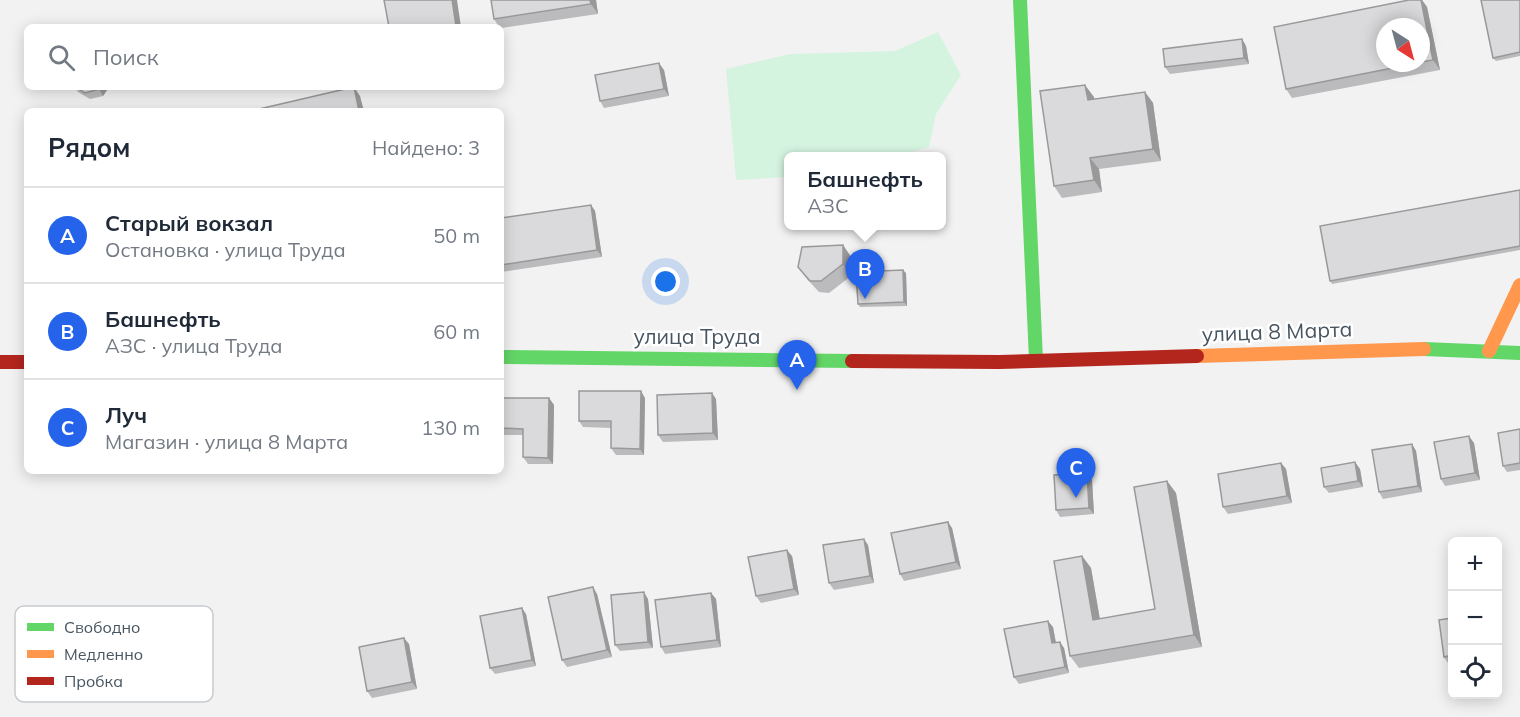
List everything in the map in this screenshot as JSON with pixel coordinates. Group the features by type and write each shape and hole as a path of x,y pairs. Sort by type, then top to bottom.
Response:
{"main road":[{"path":"1020,0 1036,360"},
{"path":"1489,351 1520,285"},
{"name":"улица 8 Марта","path":"1036,360 1416,349 1520,352"},
{"name":"улица Труда","path":"504,357 999,362 1036,360"},
{"path":"0,362 24,362"}],"green space":[{"path":"938,32 961,75 936,114 929,147 911,152 784,152 784,177 736,180 726,69 790,54 895,51"}],"building":[{"path":"384,0 452,0 456,24 388,24"},
{"path":"491,0 590,0 591,4 494,19"},
{"path":"1409,0 1421,0 1425,18 1376,18 1376,71 1286,89 1274,27"},
{"path":"1481,0 1520,0 1520,52 1493,58"},
{"path":"1242,39 1244,58 1165,67 1163,49"},
{"path":"1430,45 1433,60 1430,60"},
{"path":"659,63 664,89 600,101 595,75"},
{"path":"1085,85 1088,100 1145,92 1153,149 1090,158 1094,180 1054,186 1040,91"},
{"path":"341,90 355,90 358,108 263,108"},
{"path":"1520,190 1520,246 1330,281 1320,226"},
{"path":"591,205 597,250 504,265 504,218"},
{"path":"843,245 843,264 821,281 810,281 798,267 802,247"},
{"path":"903,270 904,302 858,304 856,272"},
{"path":"579,391 641,391 640,449 611,448 611,421 579,421"},
{"path":"712,393 713,433 658,435 657,395"},
{"path":"504,398 549,398 548,458 523,457 523,429 504,428"},
{"path":"1520,429 1520,463 1503,466 1498,433"},
{"path":"1469,436 1475,473 1441,479 1434,442"},
{"path":"1412,444 1418,486 1379,492 1372,450"},
{"path":"1355,462 1358,481 1324,487 1321,468"},
{"path":"1281,463 1287,496 1223,507 1218,474"},
{"path":"1087,473 1089,508 1056,510 1054,475"},
{"path":"1167,481 1194,635 1070,656 1054,561 1082,556 1093,620 1155,609 1134,487"},
{"path":"948,522 956,562 900,574 891,533"},
{"path":"864,539 870,576 829,583 823,545"},
{"path":"787,550 794,589 756,596 748,557"},
{"path":"593,587 607,650 562,660 548,597"},
{"path":"644,592 648,642 615,645 611,595"},
{"path":"711,593 717,640 661,647 655,600"},
{"path":"522,608 532,660 490,668 480,616"},
{"path":"1448,619 1448,656 1444,657 1439,620"},
{"path":"1048,621 1052,643 1060,642 1065,667 1014,677 1004,629"},
{"path":"404,638 412,682 367,691 359,647"}],"traffic: fast":[{"path":"1020,0 1036,360"},
{"path":"1424,349 1520,353"},
{"path":"504,357 852,361"}],"traffic: slow":[{"path":"1489,351 1520,285"},
{"path":"1197,356 1424,349"}],"traffic: jam":[{"path":"852,361 999,362 1197,356"},
{"path":"0,362 24,362"}],"place":[{"name":"Башнефть","path":"865,299"},
{"name":"Старый вокзал","path":"797,390"},
{"name":"Луч","path":"1076,498"}]}
